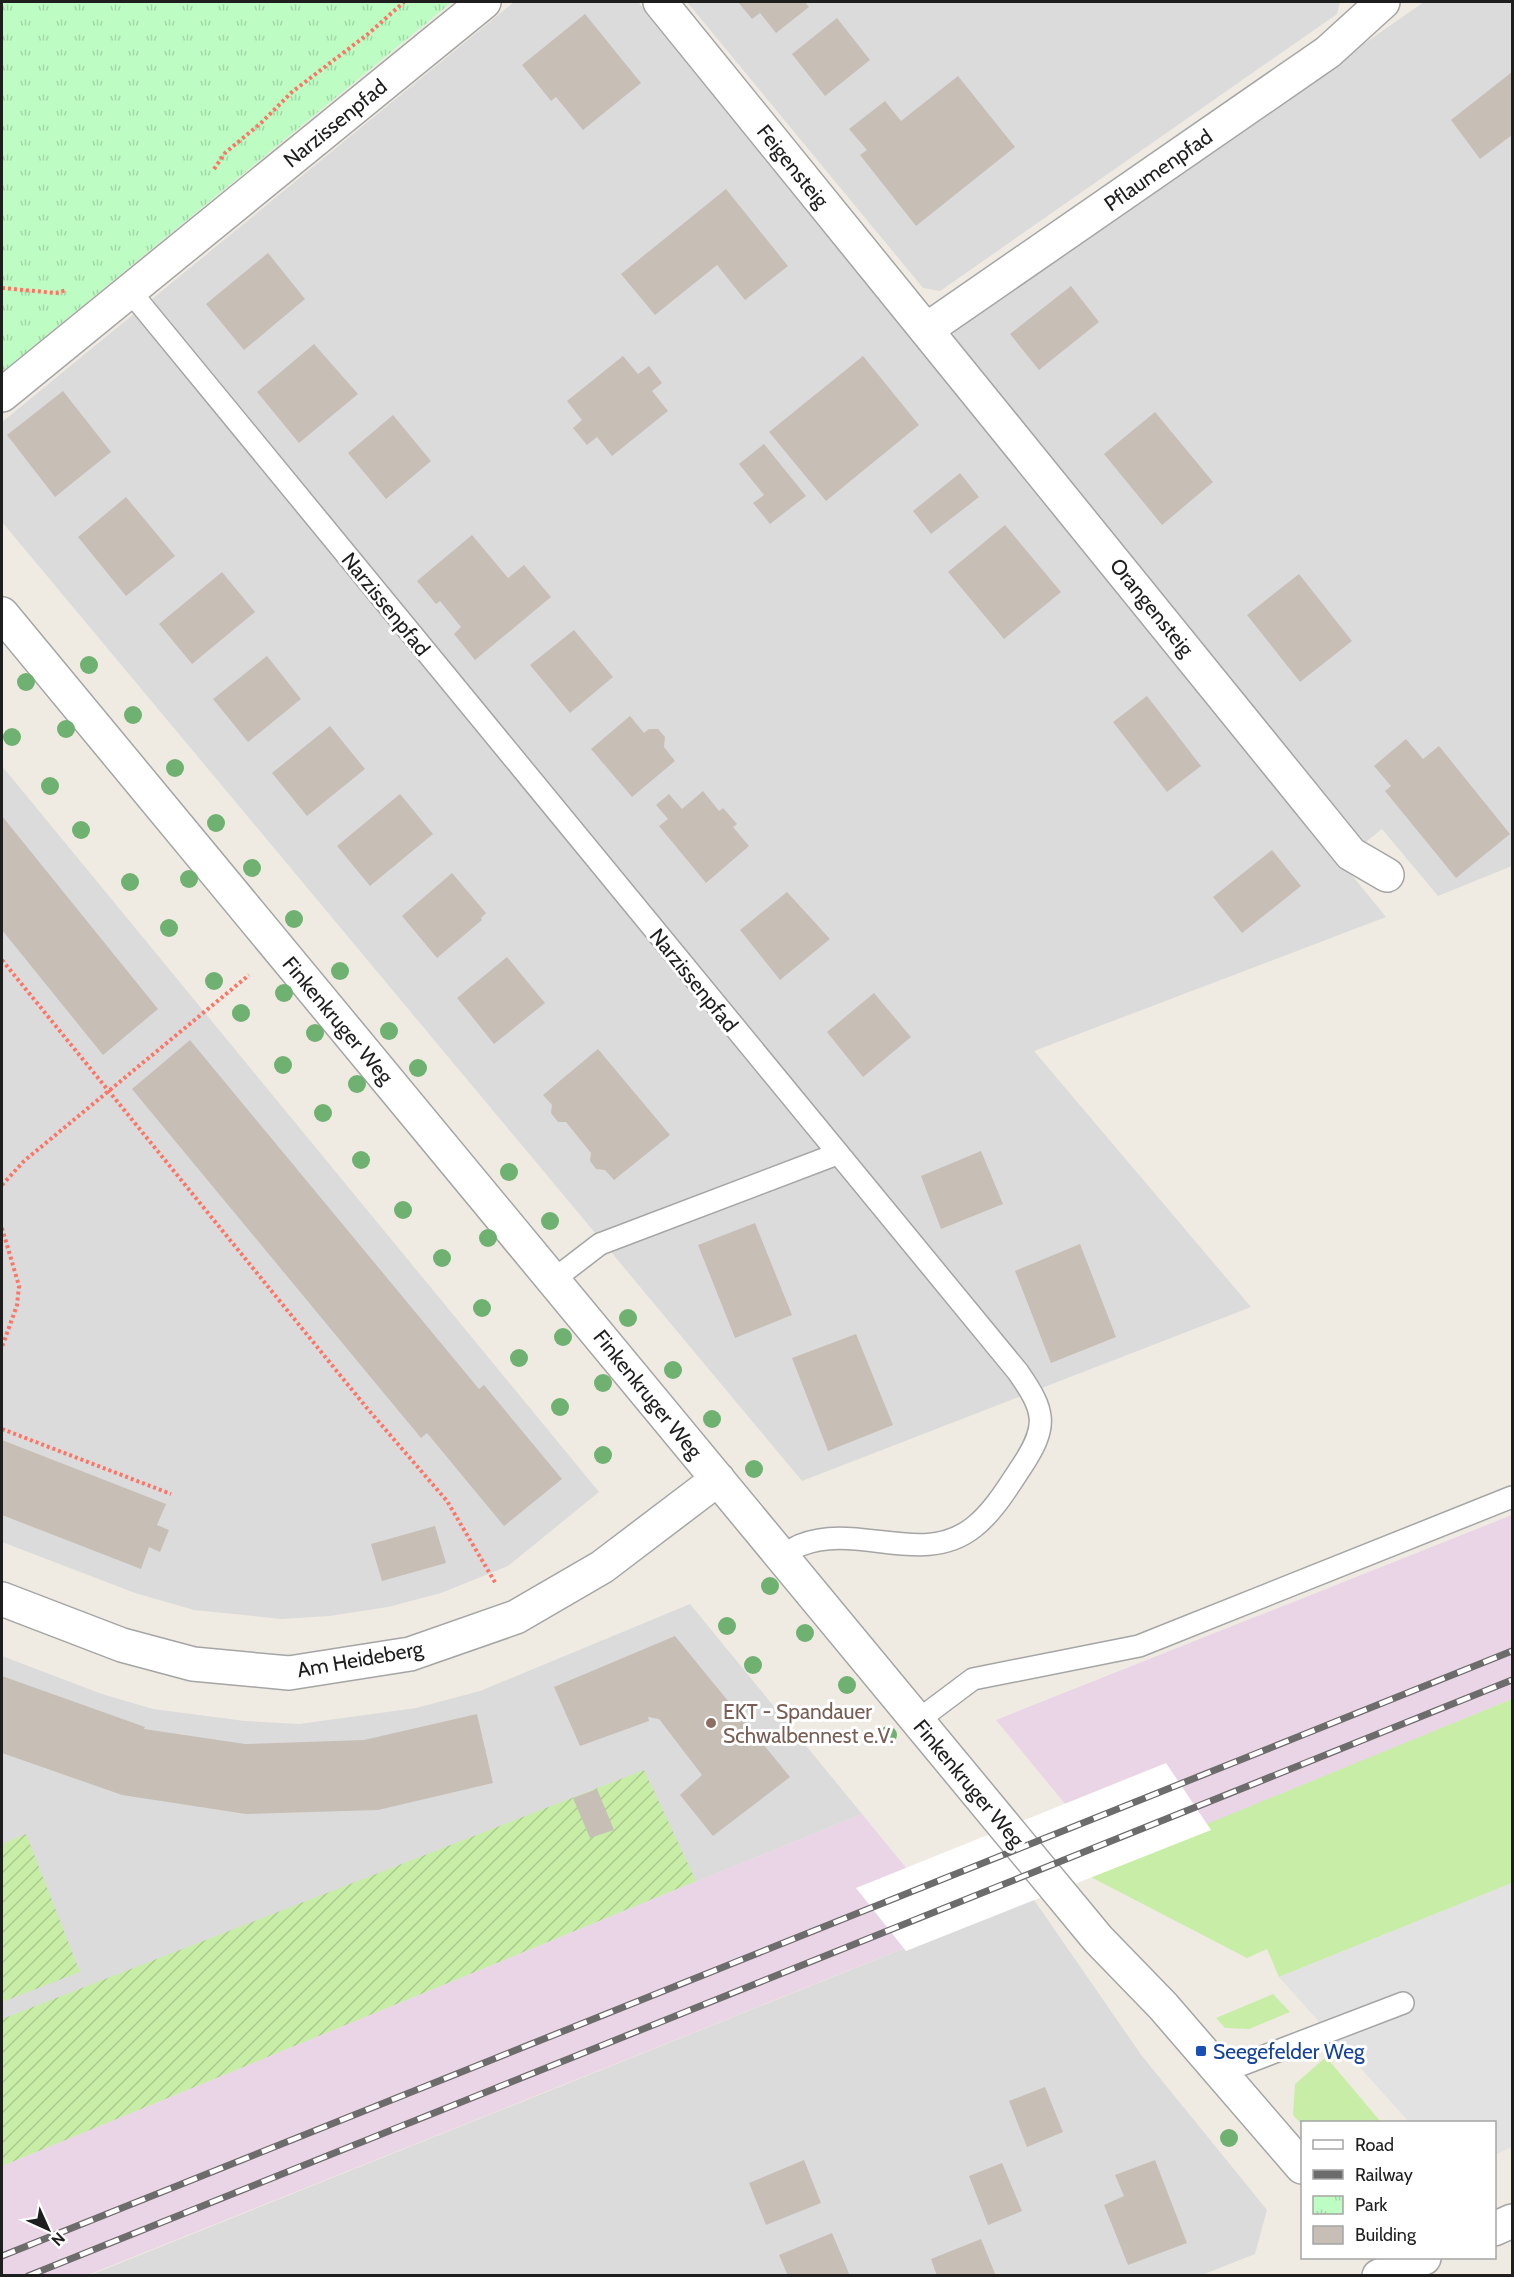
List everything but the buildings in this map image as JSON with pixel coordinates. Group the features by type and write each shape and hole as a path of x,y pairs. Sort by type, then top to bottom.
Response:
{"street":[{"name":"Narzissenpfad","path":"2,395 484,2"},
{"name":"Feigensteig","path":"660,2 926,330"},
{"name":"Pflaumenpfad","path":"926,330 1328,52 1373,4"},
{"name":"Orangensteig","path":"926,330 1351,854 1387,875"},
{"name":"Finkenkruger Weg","path":"2,614 1098,1939 1163,2006 1301,2166"},
{"name":"Am Heideberg","path":"2,1599 122,1644 193,1664 289,1673 410,1654 516,1617 602,1567 718,1479"},
{"path":"1496,2228 1512,2221"},
{"path":"1379,2271 1421,2259"}],"lane":[{"name":"Narzissenpfad","path":"129,290 1018,1372 1036,1398 1042,1423 1035,1446 1004,1493 973,1527 936,1545 897,1544 856,1538 822,1539 800,1545 782,1557"},
{"path":"554,1280 600,1244 837,1154"},
{"path":"917,1721 973,1679 1139,1646 1512,1497"},
{"path":"1220,2073 1403,2003"}],"path":[{"path":"209,174 225,153 261,123 292,92 368,34 404,2"},
{"path":"2,288 56,292 72,289"},
{"path":"2,1185 24,1161 280,950"},
{"path":"2,960 366,1407 447,1501 516,1617"},
{"path":"2,1228 19,1286 17,1305 2,1347"},
{"path":"2,1429 171,1494"}],"shaded area":[{"path":"514,2 638,2 1386,917 1034,1051 1251,1307 802,1481 2,522 2,422"},
{"path":"687,2 1340,2 1337,14 940,291 923,288"},
{"path":"1424,2 1512,2 1512,866 1438,896 1382,829 1361,846 952,346 955,327"},
{"path":"2,766 599,1492 508,1566 441,1593 388,1607 329,1616 282,1619 194,1610 135,1593 2,1542"},
{"path":"1512,1515 1512,1699 1032,1897 88,2275 2,2276 2,2166 862,1814 907,1869 1066,1805 996,1720"},
{"path":"690,1604 862,1814 2,2166 2,1656 102,1694 153,1709 245,1721 299,1724 416,1708 480,1691"},
{"path":"1512,1883 1512,2147 1496,2155 1496,2121 1408,2121 1279,1977"},
{"path":"1032,1897 1142,2056 1267,2210 1255,2254 1202,2275 88,2276"}],"green space":[{"path":"2,2 452,2 2,372"},
{"path":"1512,1699 1512,1883 1279,1977 1267,1949 1247,1958 1085,1874"},
{"path":"644,1770 696,1881 2,2166 2,2019"},
{"path":"26,1834 80,1972 2,2002 2,1844"},
{"path":"1273,1994 1290,2012 1249,2029 1225,2028 1216,2018"},
{"path":"1326,2057 1380,2121 1301,2121 1301,2124 1293,2115 1295,2084"}],"pier":[{"path":"1166,1763 1211,1830 906,1951 856,1888"}],"railway":[{"path":"2,2256 1512,1651"},
{"path":"28,2276 1512,1680"}],"place":[{"name":"EKT - Spandauer Schwalbennest e.V.","path":"711,1723"},
{"name":"Seegefelder Weg","path":"1201,2051"}]}
